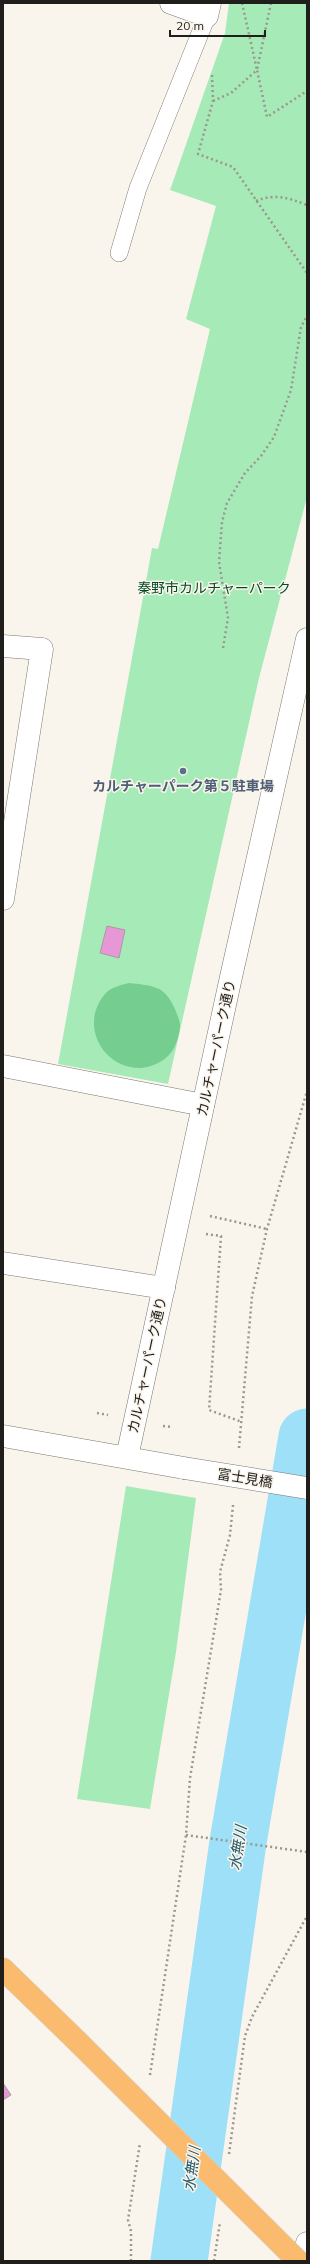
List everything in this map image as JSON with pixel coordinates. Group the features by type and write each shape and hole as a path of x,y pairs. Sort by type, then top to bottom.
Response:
{"highway":[{"path":"3,1969 298,2261"}],"street":[{"path":"171,3 208,10"},
{"name":"カルチャーパーク通り","path":"127,1457 203,1105 307,639"},
{"path":"3,646 42,649 3,899"},
{"path":"3,1066 203,1105"},
{"path":"3,1263 164,1288"},
{"name":"富士見橋","path":"3,1436 307,1488"},
{"path":"304,2261 307,2243"}],"lane":[{"path":"119,253 138,188 208,10"}],"path":[{"path":"242,3 267,116 307,92"},
{"path":"213,101 231,93 257,70 271,3"},
{"path":"212,72 213,101 198,154 233,167 307,273"},
{"path":"256,201 268,196 282,196 307,205"},
{"path":"223,648 228,618 219,562 222,522 227,504 245,473 261,456 274,437 291,390 301,328 307,316"},
{"path":"238,1452 242,1422 252,1296 267,1229 307,1091"},
{"path":"210,1216 267,1229"},
{"path":"206,1234 221,1236 209,1410 242,1422"},
{"path":"97,1413 114,1416"},
{"path":"158,1425 172,1427"},
{"path":"150,2079 186,1835 190,1778 221,1590 220,1572 230,1535 234,1498"},
{"path":"186,1835 307,1852"},
{"path":"228,2162 245,2036 252,2017 307,1916"},
{"path":"131,2261 132,2231 128,2220 140,2142"},
{"path":"214,2261 220,2218"}],"green space":[{"name":"秦野市カルチャーパーク","path":"229,3 307,3 307,497 259,678 168,1084 58,1064 152,548 158,549 210,329 186,319 216,206 170,190 225,33"},
{"path":"129,983 145,985 163,991 176,1010 180,1029 175,1046 171,1053 159,1063 152,1066 141,1068 127,1066 115,1061 106,1053 99,1043 95,1031 94,1018 97,1006 105,994 113,988"},
{"path":"126,1486 196,1498 176,1652 150,1809 77,1799"}],"building":[{"path":"107,926 125,930 119,958 100,953"},
{"path":"3,2083 11,2095 3,2100"}],"waterway":[{"name":"水無川","path":"179,2261 238,1842 307,1437"}],"place":[{"name":"カルチャーパーク第５駐車場","path":"183,771"}]}
